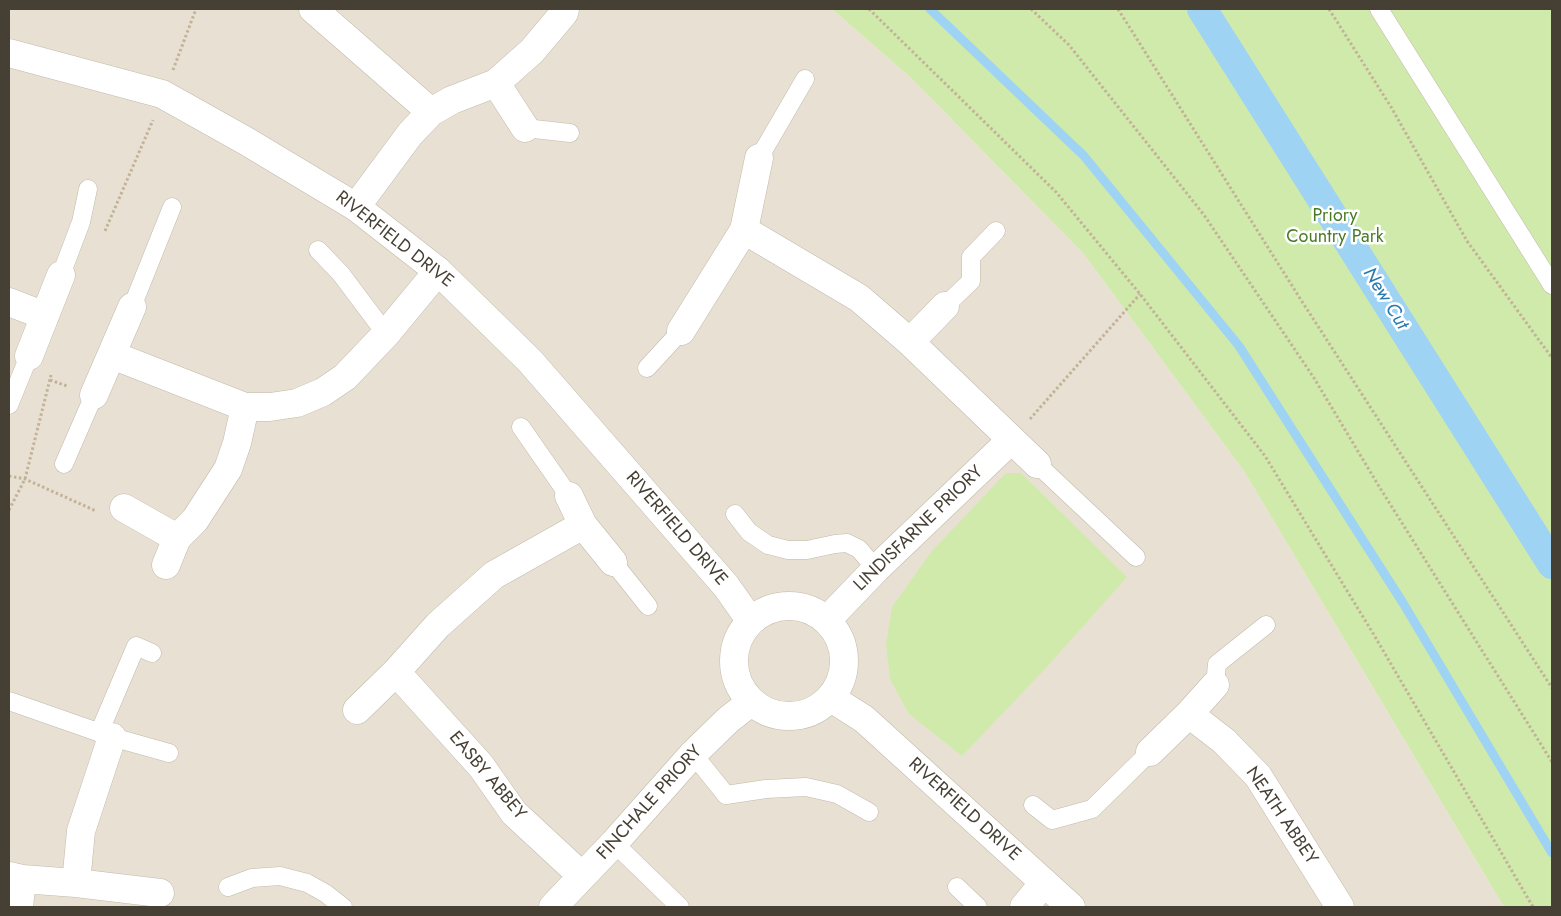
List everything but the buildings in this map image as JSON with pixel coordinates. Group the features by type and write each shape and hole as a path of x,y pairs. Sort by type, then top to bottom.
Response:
{"street":[{"path":"313,9 431,112"},
{"path":"356,207 410,134 431,112 452,100 496,83 532,50 564,13 565,9"},
{"name":"RIVERFIELD DRIVE","path":"9,53 162,94 246,140 356,207 438,270 530,360 726,586 750,620"},
{"path":"496,83 524,128"},
{"path":"681,331 744,230 759,158"},
{"path":"744,230 859,298 910,342 1037,464"},
{"path":"112,355 245,407 270,407 297,403 323,392 345,377 386,334 438,270"},
{"path":"29,356 61,275"},
{"path":"9,302 45,316"},
{"path":"910,342 945,306"},
{"path":"94,395 132,307"},
{"path":"166,565 177,538 195,520 228,469 237,443 245,407"},
{"name":"LINDISFARNE PRIORY","path":"828,620 876,568 1011,440"},
{"path":"569,496 583,524 613,562"},
{"path":"124,508 177,538"},
{"path":"357,710 396,672 438,625 494,575 583,524"},
{"path":"775,606 806,607 828,620 842,642 844,672 831,698 808,714 779,716 751,702 735,674 737,641 750,620 775,606"},
{"name":"EASBY ABBEY","path":"396,672 481,766 514,813 582,876"},
{"path":"1150,752 1190,714 1216,685"},
{"name":"RIVERFIELD DRIVE","path":"831,698 864,719 1071,907"},
{"name":"FINCHALE PRIORY","path":"553,907 614,843 693,754 728,720 751,702"},
{"name":"NEATH ABBEY","path":"1190,714 1224,742 1258,776 1340,907"},
{"path":"76,883 81,831 105,735"},
{"path":"19,907 15,877 160,893"},
{"path":"1024,907 1044,883"}],"lane":[{"path":"1378,9 1552,285"},
{"path":"759,158 805,79"},
{"path":"524,128 570,133"},
{"path":"61,275 81,222 88,189"},
{"path":"132,307 172,207"},
{"path":"945,306 970,281 971,257 996,231"},
{"path":"318,250 341,274 386,334"},
{"path":"647,368 681,331"},
{"path":"9,404 29,356"},
{"path":"64,464 94,395"},
{"path":"521,427 569,496"},
{"path":"1037,464 1136,557"},
{"path":"734,514 749,532 768,544 788,550 807,550 835,544 847,544 859,549 876,568"},
{"path":"613,562 648,606"},
{"path":"1216,685 1217,664 1266,625"},
{"path":"105,735 136,646 152,653"},
{"path":"9,702 105,735 169,753"},
{"path":"1033,804 1052,820 1092,809 1150,752"},
{"path":"693,754 726,795 766,789 806,787 837,794 869,812"},
{"path":"614,843 680,907"},
{"path":"228,887 252,878 280,876 307,883 325,893 343,907"},
{"path":"957,887 978,907"}],"path":[{"path":"170,78 196,9"},
{"path":"870,9 1056,192 1140,294 1265,456 1374,635 1533,907"},
{"path":"1031,9 1069,45 1204,214 1314,378 1380,488 1552,762"},
{"path":"1118,9 1301,300 1552,688"},
{"path":"1329,9 1391,107 1467,241 1552,358"},
{"path":"1011,440 1140,294"},
{"path":"9,476 25,479 101,514 124,508"}],"shaded area":[{"path":"9,9 832,9 910,77 1083,253 1244,471 1504,907 9,907"}],"green space":[{"name":"Priory Country Park","path":"832,9 1552,9 1552,907 1504,907 1244,471 1083,253 910,77"},
{"path":"1006,473 1021,473 1127,577 1044,670 962,756 909,714 890,679 886,645 892,607 931,552"}],"waterway":[{"path":"930,9 1084,156 1239,346 1403,603 1552,853"},
{"name":"New Cut","path":"1202,9 1552,564"}]}
